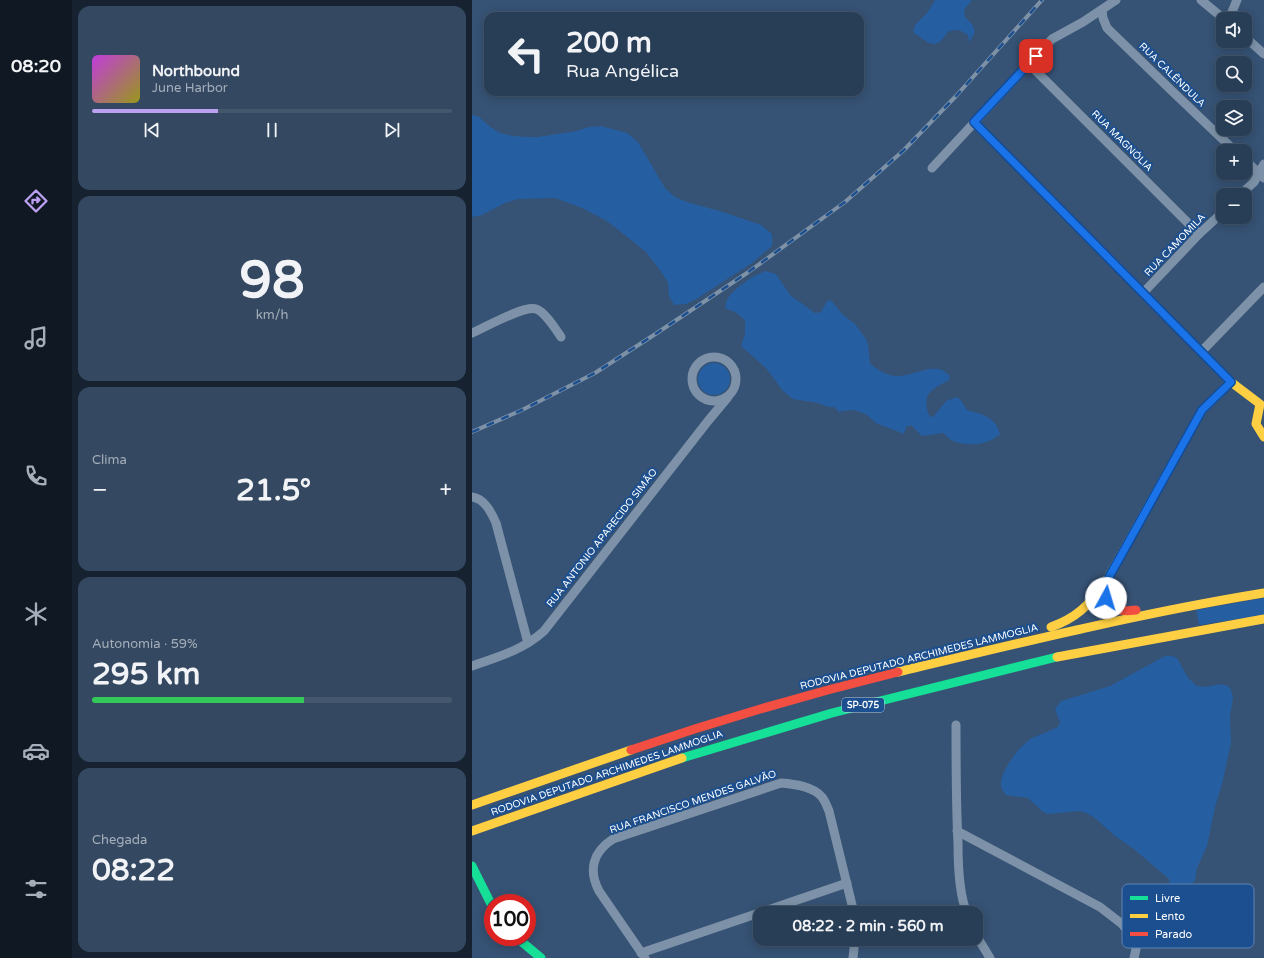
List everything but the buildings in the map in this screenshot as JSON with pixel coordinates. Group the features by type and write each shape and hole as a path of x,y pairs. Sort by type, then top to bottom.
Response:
{"main road":[{"path":"974,654 1004,642 1070,620 1092,602 1104,586 1202,410 1231,382 1262,402 1256,424 1264,437"},
{"path":"1104,586 1106,598 1110,606 1122,612 1193,601 1215,601"},
{"name":"RODOVIA DEPUTADO ARCHIMEDES LAMMOGLIA","path":"472,805 606,758 739,715 833,688 1115,621 1264,593"},
{"name":"RODOVIA DEPUTADO ARCHIMEDES LAMMOGLIA","path":"472,831 688,756 832,713 950,682 1051,658 1264,619"},
{"path":"472,866 486,894"},
{"path":"526,946 540,958"}],"street":[{"path":"932,168 1052,39 1102,10 1116,0"},
{"path":"1201,0 1216,12"},
{"path":"1232,12 1237,0"},
{"name":"RUA CALÊNDULA","path":"1102,10 1107,28 1228,144"},
{"path":"1252,43 1264,54"},
{"name":"RUA MAGNÓLIA","path":"1029,64 1199,234"},
{"path":"974,122 1231,382"},
{"path":"1248,188 1261,176 1264,164"},
{"path":"1252,167 1261,176"},
{"name":"RUA CAMOMILA","path":"1143,294 1199,234 1216,218"},
{"path":"1201,352 1264,287"},
{"path":"472,334 501,319 527,309 535,309 541,312 561,336"},
{"name":"RUA ANTONIO APARECIDO SIMÃO","path":"472,666 511,652 528,643 544,630 728,397 735,385 736,378 731,365 725,360 711,357 698,364 694,370 692,378 696,392 708,401"},
{"path":"708,421 708,401 715,402 728,397"},
{"path":"472,497 479,499 484,504 491,512 496,522 528,643"},
{"path":"956,725 958,867 964,906"},
{"name":"RUA FRANCISCO MENDES GALVÃO","path":"643,955 599,891 594,881 593,870 596,858 604,845 613,839 781,783 793,784 808,788 821,796 829,811 852,906"},
{"path":"957,831 1100,907 1122,924"},
{"path":"643,955 847,882"},
{"path":"853,958 854,946"},
{"path":"983,946 990,958"},
{"path":"1134,958 1136,948"}],"shaded area":[{"path":"935,0 972,0 964,10 965,17 971,23 975,31 969,42 968,35 959,30 949,31 940,42 933,44 929,43 913,32 915,25 927,13"},
{"path":"472,115 479,117 500,133 513,136 538,137 601,126 627,133 638,142 665,188 675,197 761,225 772,234 772,246 752,263 698,298 686,304 674,305 669,296 668,283 646,252 605,220 582,208 555,198 518,199 505,203 482,215 472,217"},
{"path":"765,271 776,274 790,295 815,313 821,312 827,301 831,300 843,315 855,324 866,339 870,364 880,371 899,376 926,370 939,369 950,376 949,380 932,390 927,398 926,403 930,417 934,416 946,401 957,397 967,410 988,417 992,420 998,428 1000,434 984,443 965,444 953,441 944,433 922,436 911,425 906,427 904,434 876,423 867,415 855,410 841,411 840,413 834,407 793,399 783,391 766,368 741,346 745,334 745,320 735,312 725,308 727,299 735,290 750,279"},
{"path":"711,363 717,363 727,370 730,379 729,385 723,392 717,395 711,395 701,388 698,382 698,376 705,366"},
{"path":"1264,598 1264,615 1199,625 1196,610"},
{"path":"1165,656 1172,656 1177,658 1188,678 1197,686 1206,687 1221,684 1228,686 1231,690 1233,698 1230,716 1231,743 1207,846 1197,868 1195,881 1191,884 1170,884 1169,879 1134,849 1115,836 1095,818 1086,813 1080,811 1048,814 1043,812 1028,798 1006,795 1002,790 1001,781 1003,774 1011,760 1022,746 1032,738 1058,727 1060,722 1055,709 1061,701 1110,686"}],"railway":[{"path":"472,432 522,410 595,373 747,273 845,202 904,150 956,96 1042,0"}],"traffic: fast":[{"path":"682,758 832,713 1057,657"},
{"path":"472,866 486,894"},
{"path":"527,946 541,958"}],"traffic: slow":[{"path":"1104,585 1202,410 1231,382 1260,404 1256,424 1264,437"},
{"path":"1051,627 1068,620 1075,615 1087,605 1104,585"},
{"path":"898,672 1126,619 1264,593"},
{"path":"1057,657 1264,619"},
{"path":"472,805 631,750"},
{"path":"472,831 682,758"}],"traffic: jam":[{"path":"1104,585 1107,599 1113,607 1128,611 1136,610"},
{"path":"631,750 764,708 898,672"}],"route":[{"path":"1036,56 974,122 1231,382 1202,410 1104,586 1106,598"}]}
